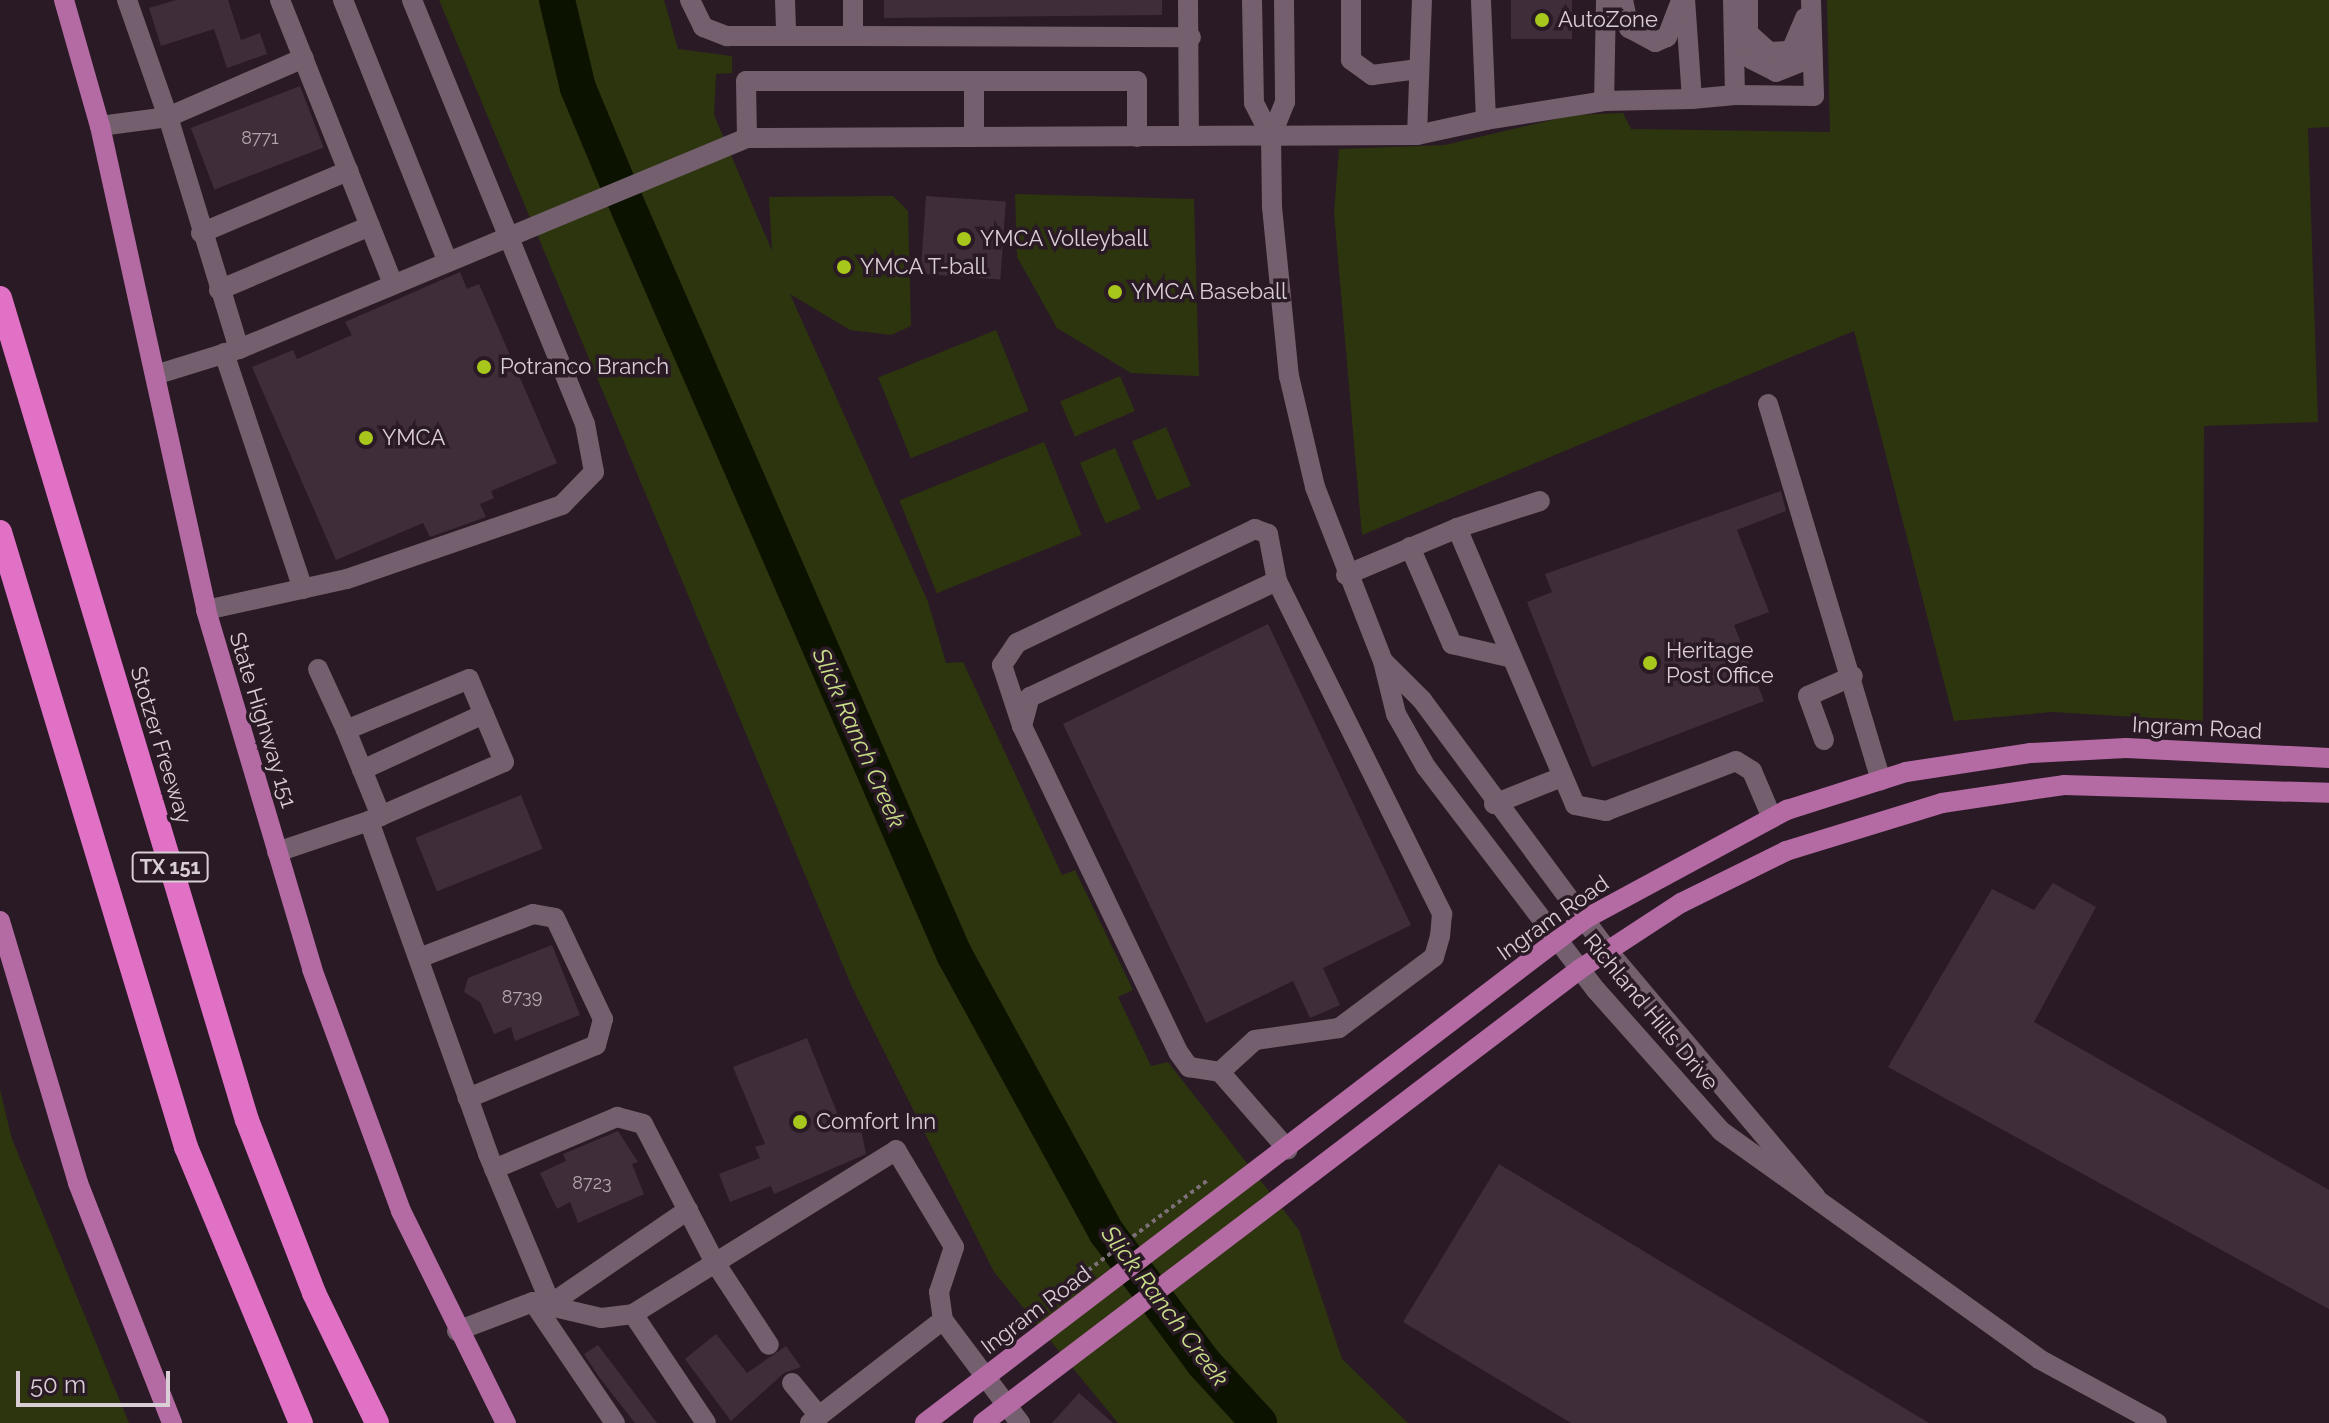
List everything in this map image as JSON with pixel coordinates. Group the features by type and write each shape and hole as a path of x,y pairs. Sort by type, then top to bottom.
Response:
{"highway":[{"name":"Stotzer Freeway","path":"0,298 247,1120 314,1293 377,1423"},
{"name":"TX 151","path":"0,532 186,1147 301,1423"}],"main road":[{"name":"State Highway 151","path":"64,0 100,126 206,610 277,852 373,1143 457,1331 506,1423"},
{"name":"Ingram Road","path":"925,1423 1288,1150 1585,919 1772,818 1881,780 2089,748 2329,758"},
{"path":"2275,792 2276,756"},
{"path":"1881,780 1890,816"},
{"path":"983,1423 1067,1357 1309,1179 1580,969 1731,877 1890,816 2064,785 2329,793"},
{"path":"0,921 82,1195 172,1423"},
{"path":"1288,1150 1309,1179"}],"street":[{"path":"127,0 168,117 219,290 232,351 303,589"},
{"path":"280,0 392,281"},
{"path":"343,0 446,258"},
{"path":"206,610 303,589 573,501 594,472 585,424 412,0"},
{"path":"690,0 714,33 1191,37"},
{"path":"785,0 786,36"},
{"path":"853,0 853,36"},
{"path":"1188,0 1191,37 1189,136"},
{"name":"Richland Hills Drive","path":"1252,0 1254,103 1271,136"},
{"name":"Richland Hills Drive","path":"1284,0 1285,102 1271,136 1275,277 1289,376 1315,487 1346,575 1383,661 1396,714 1426,767 1580,969 1721,1131 1770,1173 1818,1200 2039,1359 2157,1423"},
{"path":"1351,0 1351,60 1372,75 1419,69"},
{"path":"1417,135 1422,0"},
{"path":"1481,0 1486,120"},
{"path":"1604,101 1606,0"},
{"path":"1623,0 1629,28 1655,42 1673,27 1682,0"},
{"path":"1682,0 1692,99"},
{"path":"1733,0 1735,95"},
{"path":"1748,0 1748,33 1769,52 1791,51 1805,31 1808,0"},
{"path":"155,375 232,351 506,232 737,141 1417,135 1486,120 1604,101 1735,95 1814,96 1808,0"},
{"path":"100,126 168,117 304,58"},
{"path":"737,141 746,81 1137,81 1137,137"},
{"path":"974,81 974,137"},
{"path":"201,233 348,171"},
{"path":"219,290 370,226"},
{"path":"1768,404 1853,676 1881,780"},
{"path":"1346,575 1457,528 1540,501"},
{"path":"1457,528 1575,805 1589,812 1736,761 1752,771 1772,818"},
{"path":"1220,1072 1255,1040 1339,1028 1434,957 1442,914 1277,581 1268,534 1255,529 1017,643 1002,665 1022,726 1178,1052 1189,1067 1220,1072 1288,1150"},
{"path":"1410,547 1452,644 1512,658"},
{"path":"1022,726 1030,697 1277,581"},
{"name":"Richland Hills Drive","path":"1383,661 1422,700 1494,804 1608,951 1818,1200"},
{"path":"318,669 362,770 419,958 545,1302 615,1423"},
{"path":"1824,740 1808,696 1853,676"},
{"path":"277,852 375,818 504,762 469,679 346,730"},
{"path":"362,770 484,714"},
{"path":"1494,804 1562,777"},
{"path":"419,958 533,914 555,918 603,1019 596,1045 468,1098"},
{"path":"494,1169 617,1117 643,1124 714,1261 769,1345"},
{"path":"545,1302 601,1318 633,1314 896,1150 954,1247 939,1292 943,1320 1020,1423"},
{"path":"457,1331 545,1302 688,1210"},
{"path":"633,1314 706,1423"},
{"path":"792,1383 815,1420 943,1320"}],"path":[{"path":"1047,1302 1190,1191"}],"green space":[{"path":"439,0 664,0 678,49 732,56 732,73 716,74 714,115 772,251 769,197 893,196 908,211 911,326 891,335 850,330 790,294 928,602 946,663 963,662 1062,875 1075,870 1133,990 1118,997 1151,1066 1168,1062 1299,1230 1342,1359 1408,1423 1118,1423 994,1272 852,987"},
{"path":"1827,0 2329,0 2329,127 2308,128 2318,422 2204,426 2203,721 2052,712 1954,721 1854,331 1362,535 1334,213 1339,149 1445,145 1573,115 1623,113 1631,129 1830,132"},
{"name":"YMCA Baseball","path":"1015,194 1194,199 1199,376 1131,373 1057,328 1017,257"},
{"path":"996,330 1029,411 911,458 878,378"},
{"path":"1120,376 1135,411 1075,436 1060,401"},
{"path":"1166,427 1191,486 1157,500 1132,441"},
{"path":"1044,442 1081,535 937,593 899,500"},
{"path":"1115,448 1141,509 1106,524 1080,463"},
{"path":"0,1090 12,1139 129,1423 0,1423"}],"building":[{"path":"176,0 228,0 241,40 260,33 267,54 227,68 214,29 161,46 149,8"},
{"path":"884,0 1162,0 1162,15 884,18"},
{"name":"AutoZone","path":"1511,0 1572,0 1572,39 1511,39"},
{"path":"300,86 324,148 214,190 191,128"},
{"name":"YMCA Volleyball","path":"926,196 1006,202 1000,279 921,274"},
{"path":"460,272 467,289 479,284 557,463 491,491 494,498 480,504 486,517 430,537 423,523 336,560 252,367 293,350 297,359 352,335 345,322"},
{"name":"Heritage Post Office","path":"1781,491 1786,511 1737,530 1769,612 1734,625 1764,701 1592,767 1527,602 1552,592 1545,574"},
{"path":"1268,624 1411,925 1323,968 1340,1005 1310,1018 1293,981 1206,1023 1063,724"},
{"path":"521,795 543,849 437,891 415,838"},
{"path":"2053,883 2096,907 2034,1022 2329,1190 2329,1309 1888,1067 1992,889 2034,910"},
{"path":"552,945 580,1015 515,1041 511,1027 494,1034 480,1002 464,992 468,978"},
{"name":"Comfort Inn","path":"807,1038 838,1115 845,1125 859,1119 866,1154 774,1194 771,1186 730,1202 719,1174 760,1158 755,1147 765,1144 733,1067"},
{"path":"618,1131 638,1162 632,1164 644,1194 578,1223 570,1202 557,1209 540,1173 566,1161 563,1154"},
{"path":"1499,1164 1929,1423 1571,1423 1403,1322"},
{"path":"716,1334 747,1373 786,1346 801,1367 784,1373 731,1421 685,1359"},
{"path":"598,1345 657,1423 635,1423 599,1377 584,1354"},
{"path":"1079,1393 1113,1423 1052,1423"}],"waterway":[{"name":"Slick Ranch Creek","path":"557,0 578,88 954,954 1107,1233 1203,1362 1259,1423"}],"place":[{"name":"AutoZone","path":"1542,20"},
{"name":"YMCA Volleyball","path":"964,239"},
{"name":"YMCA T-ball","path":"844,267"},
{"name":"YMCA Baseball","path":"1115,292"},
{"name":"Potranco Branch","path":"484,367"},
{"name":"YMCA","path":"366,438"},
{"name":"Heritage Post Office","path":"1650,663"},
{"name":"Comfort Inn","path":"800,1122"}]}
